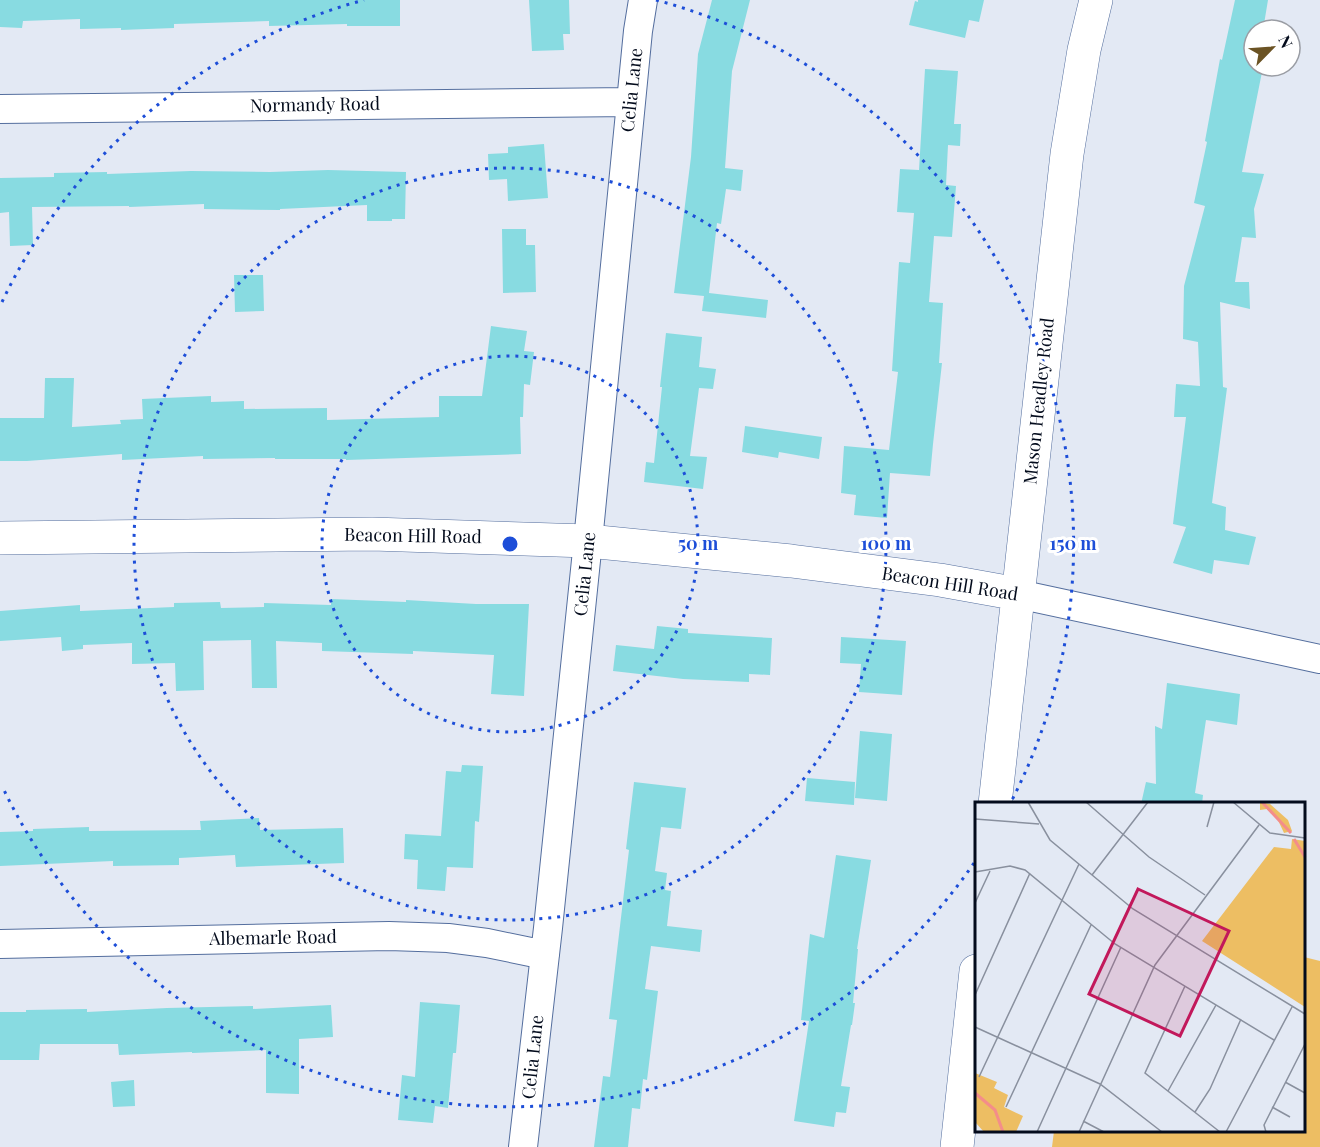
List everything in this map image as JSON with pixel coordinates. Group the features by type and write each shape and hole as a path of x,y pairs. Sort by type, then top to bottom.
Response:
{"street":[{"name":"Celia Lane","path":"523,1147 545,955 638,31 643,0"},
{"name":"Mason Headley Road","path":"995,802 1066,154 1084,50 1096,0"},
{"name":"Normandy Road","path":"0,109 631,102"},
{"name":"Beacon Hill Road","path":"0,538 372,534 588,541 791,561 940,580 1018,594 1320,659"},
{"name":"Albemarle Road","path":"0,944 389,936 448,938 487,943 545,955"},
{"path":"957,1147 975,980"}],"shaded area":[{"path":"1305,957 1320,961 1320,1147 1052,1147 1054,1132 1305,1132"}],"building":[{"path":"0,0 400,0 400,26 347,26 347,24 269,26 269,21 174,24 174,28 121,30 121,28 80,29 80,19 23,21 22,28 0,27"},
{"path":"529,0 569,0 570,34 563,34 564,50 532,51"},
{"path":"712,0 750,0 732,71 725,168 743,170 741,191 726,189 721,224 717,223 709,293 768,300 766,318 702,311 704,296 674,293 691,157 698,54"},
{"path":"918,0 984,0 979,22 969,20 965,38 909,25 915,1 918,2"},
{"path":"1235,0 1268,0 1265,18 1242,18 1242,78 1261,78 1242,172 1264,174 1254,209 1256,238 1242,237 1235,282 1249,282 1250,309 1220,302 1223,387 1227,388 1212,503 1226,507 1225,530 1256,537 1249,565 1214,560 1212,574 1173,563 1186,527 1173,524 1186,417 1174,417 1176,384 1200,386 1198,342 1183,339 1184,286 1205,206 1194,203 1207,142 1205,141 1220,59 1222,60"},
{"path":"925,69 958,71 954,124 961,124 960,146 948,145 946,185 956,186 952,237 934,236 929,302 943,303 939,363 942,363 930,476 890,473 887,518 854,515 856,495 841,493 844,446 889,450 898,372 892,371 899,262 910,263 914,213 897,212 900,169 919,170"},
{"path":"544,144 548,198 508,201 507,179 489,180 488,154 508,153 508,147"},
{"path":"328,170 406,172 405,219 367,221 367,205 280,210 204,209 204,204 32,207 33,245 10,246 9,212 0,213 0,178 54,177 54,173"},
{"path":"502,229 526,229 526,245 535,245 536,292 503,293"},
{"path":"234,275 263,275 264,311 235,312"},
{"path":"491,326 527,331 524,351 534,352 530,385 524,384 523,417 520,417 521,454 346,460 203,459 203,456 122,460 122,454 0,461 0,418 44,418 45,378 74,378 72,427 121,424 120,420 143,419 142,399 211,396 211,402 244,401 244,409 327,408 327,420 439,417 439,396 482,396"},
{"path":"666,333 702,337 699,367 716,369 713,389 699,388 690,456 707,457 703,489 644,482 646,462 654,463"},
{"path":"745,426 822,437 819,459 779,452 778,458 742,452"},
{"path":"331,599 529,604 524,696 491,694 494,655 413,651 413,654 322,651 322,643 276,641 277,688 252,688 251,640 203,641 204,690 176,691 175,663 132,664 132,643 83,645 83,649 62,651 61,637 0,641 0,611 80,605 80,611 174,607 174,603 220,602 221,608 264,607 264,603 331,605"},
{"path":"657,626 688,629 688,633 772,638 770,675 749,674 749,682 683,679 613,671 616,645 654,649"},
{"path":"841,637 906,641 902,695 859,692 861,664 840,663"},
{"path":"1167,683 1240,694 1237,725 1206,720 1195,793 1203,795 1202,802 1141,802 1146,782 1156,784 1155,726 1162,729"},
{"path":"860,731 892,734 887,801 855,798"},
{"path":"462,765 483,766 479,822 475,821 473,868 447,867 445,891 417,889 418,860 404,859 405,834 441,836 446,771 461,772"},
{"path":"807,778 855,782 854,805 805,801"},
{"path":"634,782 686,788 681,829 661,827 655,871 667,873 665,890 671,891 667,926 702,930 700,952 651,946 645,989 658,991 647,1080 643,1079 640,1109 632,1108 628,1147 594,1147 603,1076 610,1077 617,1020 609,1019 629,850 626,849"},
{"path":"259,818 260,830 343,828 344,863 236,867 235,855 179,858 179,865 113,866 113,861 0,866 0,832 89,827 89,831 201,830 200,821"},
{"path":"836,855 871,860 857,949 853,1003 855,1003 841,1086 850,1087 846,1113 836,1112 834,1127 794,1121 809,1021 801,1020 810,934 824,938"},
{"path":"420,1002 460,1005 448,1108 435,1106 433,1123 398,1120 402,1075 415,1077"},
{"path":"331,1005 333,1037 299,1039 299,1094 266,1093 266,1050 119,1055 118,1044 40,1044 39,1060 0,1060 0,1012 87,1009 87,1012 253,1006 253,1009"},
{"path":"134,1080 135,1106 113,1107 111,1082"}]}
